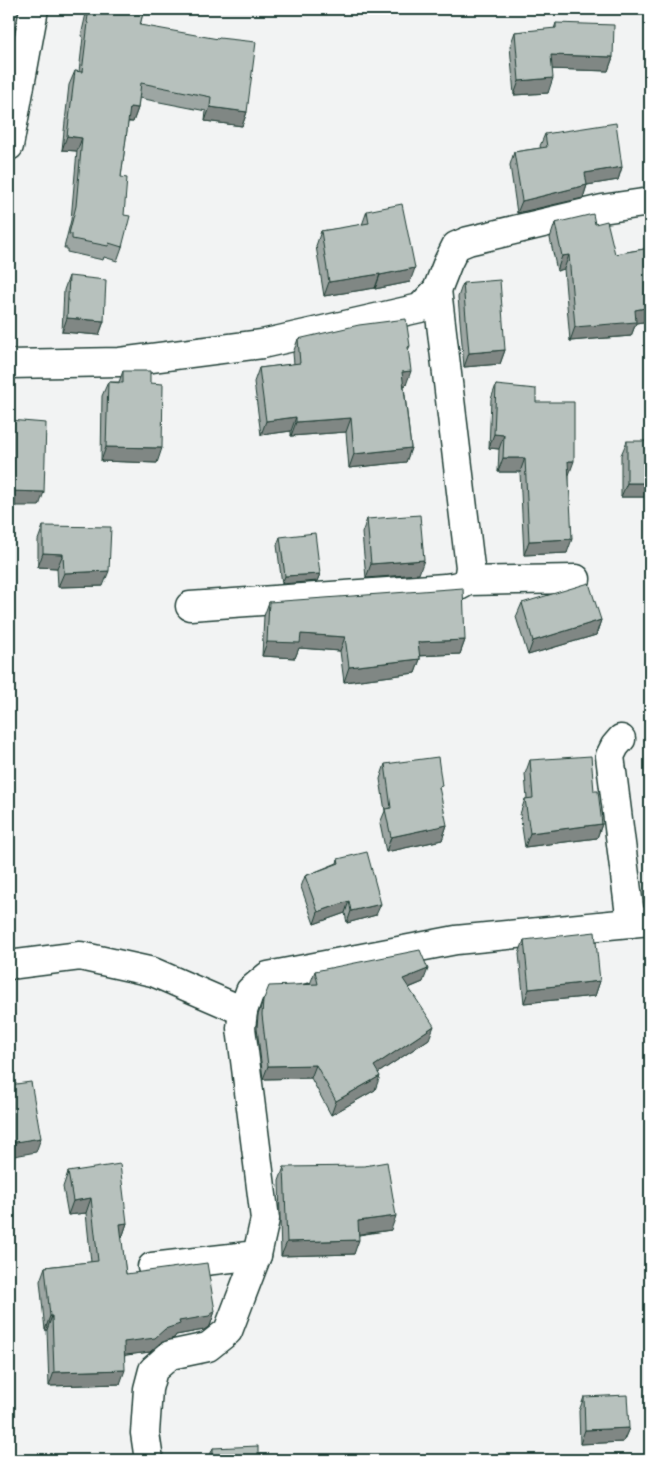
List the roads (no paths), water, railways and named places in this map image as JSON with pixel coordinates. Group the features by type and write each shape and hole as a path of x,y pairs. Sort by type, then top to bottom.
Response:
{"street":[{"path":"9,146 34,9"},
{"path":"9,364 120,362 262,344 420,308 436,290 456,246 468,241 602,209 650,202"},
{"path":"436,290 470,567 468,582"},
{"path":"190,606 445,588 459,586 468,582 576,579"},
{"path":"149,1460 145,1433 148,1390 153,1370 170,1355 208,1347 228,1330 258,1255 265,1219 241,1028 243,1011 250,991 268,976 456,940 641,922 610,756 621,739"},
{"path":"9,965 80,956 153,972 243,1011"},
{"path":"152,1267 258,1255"}]}
